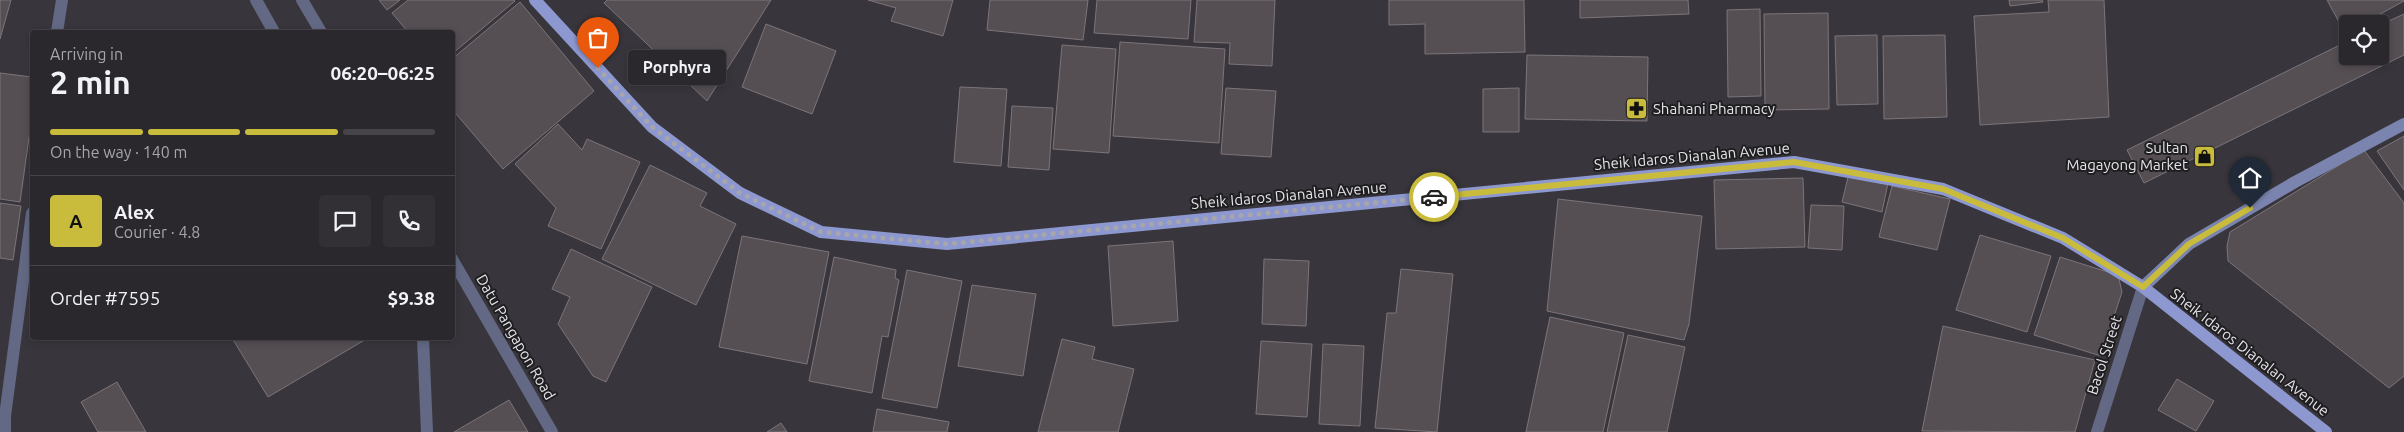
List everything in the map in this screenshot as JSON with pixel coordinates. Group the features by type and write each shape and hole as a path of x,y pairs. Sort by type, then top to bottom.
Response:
{"main road":[{"name":"Sheik Idaros Dianalan Avenue","path":"535,0 652,127 740,193 821,232 947,244 1794,162 1943,189 2063,238 2143,287 2326,432"},
{"path":"2143,287 2189,244 2295,182 2404,124"}],"street":[{"path":"57,30 62,0"},
{"path":"256,0 273,30"},
{"path":"302,0 320,30"},
{"path":"5,432 5,416 30,228"},
{"name":"Datu Pangapon Road","path":"455,264 552,432"},
{"name":"Bacol Street","path":"2096,432 2143,287"},
{"path":"423,340 427,432"}],"building":[{"path":"0,0 11,0 0,39"},
{"path":"379,0 400,0 387,10"},
{"path":"408,0 515,1 455,51 455,30 406,30 392,13"},
{"path":"607,0 771,0 707,101 604,3"},
{"path":"868,0 953,0 943,36 891,21 896,8"},
{"path":"990,0 1088,0 1083,40 987,30"},
{"path":"1097,0 1191,0 1188,39 1094,33"},
{"path":"1197,0 1275,0 1272,66 1229,64 1230,43 1194,42"},
{"path":"1389,0 1524,0 1525,52 1425,54 1425,24 1389,25"},
{"path":"1580,0 1688,0 1689,14 1580,18"},
{"path":"2009,0 2042,0 2043,2 2010,6"},
{"path":"2048,0 2104,0 2109,117 1980,125 1974,16 2049,12"},
{"path":"2327,0 2404,0 2378,15 2339,15 2339,22"},
{"path":"520,2 594,91 503,169 455,113 455,56"},
{"path":"1760,9 1761,96 1728,97 1727,10"},
{"path":"1828,13 1829,109 1765,110 1764,14"},
{"path":"2404,14 2404,55 2389,62 2389,21"},
{"path":"766,24 836,51 812,114 742,87"},
{"path":"1877,35 1878,104 1837,105 1835,36"},
{"path":"1945,35 1947,117 1884,119 1883,36"},
{"path":"1120,42 1225,49 1219,143 1113,136"},
{"path":"1062,45 1116,49 1109,153 1053,149"},
{"path":"2339,45 2339,65 2384,65 2144,183 2127,150"},
{"path":"1527,55 1648,57 1647,121 1525,119"},
{"path":"0,73 30,77 30,130 20,202 0,199"},
{"path":"960,87 1007,89 1001,166 954,162"},
{"path":"1226,88 1276,91 1271,157 1221,154"},
{"path":"1519,88 1519,132 1483,132 1483,89"},
{"path":"1012,106 1053,108 1049,170 1008,167"},
{"path":"558,124 582,150 587,139 640,162 601,249 548,226 556,208 515,164"},
{"path":"2404,136 2404,190 2377,151"},
{"path":"2364,150 2404,203 2404,376 2389,388 2228,261 2227,246 2230,232"},
{"path":"650,165 707,193 700,206 736,224 696,305 602,259"},
{"path":"1849,173 1888,183 1882,212 1842,202"},
{"path":"1803,178 1805,247 1716,249 1714,180"},
{"path":"1892,186 1950,199 1937,250 1879,237"},
{"path":"1558,199 1702,216 1689,324 1684,340 1547,311"},
{"path":"0,203 21,206 13,260 0,258"},
{"path":"1811,205 1844,206 1842,250 1808,248"},
{"path":"1980,235 2051,256 2027,332 1956,310"},
{"path":"742,236 829,252 807,364 719,347"},
{"path":"1173,241 1178,321 1113,326 1108,246"},
{"path":"571,249 652,287 606,382 593,376 558,324 570,297 552,289"},
{"path":"834,257 896,270 895,278 899,280 888,337 882,336 872,393 809,381"},
{"path":"2060,257 2111,273 2119,279 2122,292 2101,356 2034,335"},
{"path":"1264,259 1309,261 1306,326 1262,324"},
{"path":"1401,269 1453,274 1437,432 1375,428 1387,313 1396,313"},
{"path":"907,270 962,281 937,408 882,398"},
{"path":"972,285 1036,294 1023,376 958,366"},
{"path":"1550,317 1624,333 1603,432 1526,432"},
{"path":"1943,326 2095,360 2075,432 1922,431"},
{"path":"1628,335 1685,347 1667,432 1607,432"},
{"path":"1062,339 1095,347 1092,359 1134,369 1118,432 1038,432"},
{"path":"233,340 365,340 268,397"},
{"path":"1261,341 1312,344 1307,417 1256,414"},
{"path":"1323,344 1364,346 1360,426 1319,424"},
{"path":"2177,379 2214,401 2196,431 2158,410"},
{"path":"117,382 146,432 98,432 81,402"},
{"path":"509,400 528,432 454,432"},
{"path":"877,409 949,422 947,432 873,432"},
{"path":"781,423 787,432 767,432"}],"way so far":[{"path":"598,68 652,127 740,193 821,232 947,244 1434,197"}],"place":[{"name":"Porphyra","path":"598,68"},
{"name":"Shahani Pharmacy","path":"1637,108"},
{"name":"Sultan Magayong Market","path":"2204,156"}],"route":[{"path":"1434,197 1794,162 1943,189 2063,238 2143,287 2189,244 2250,208"}]}
